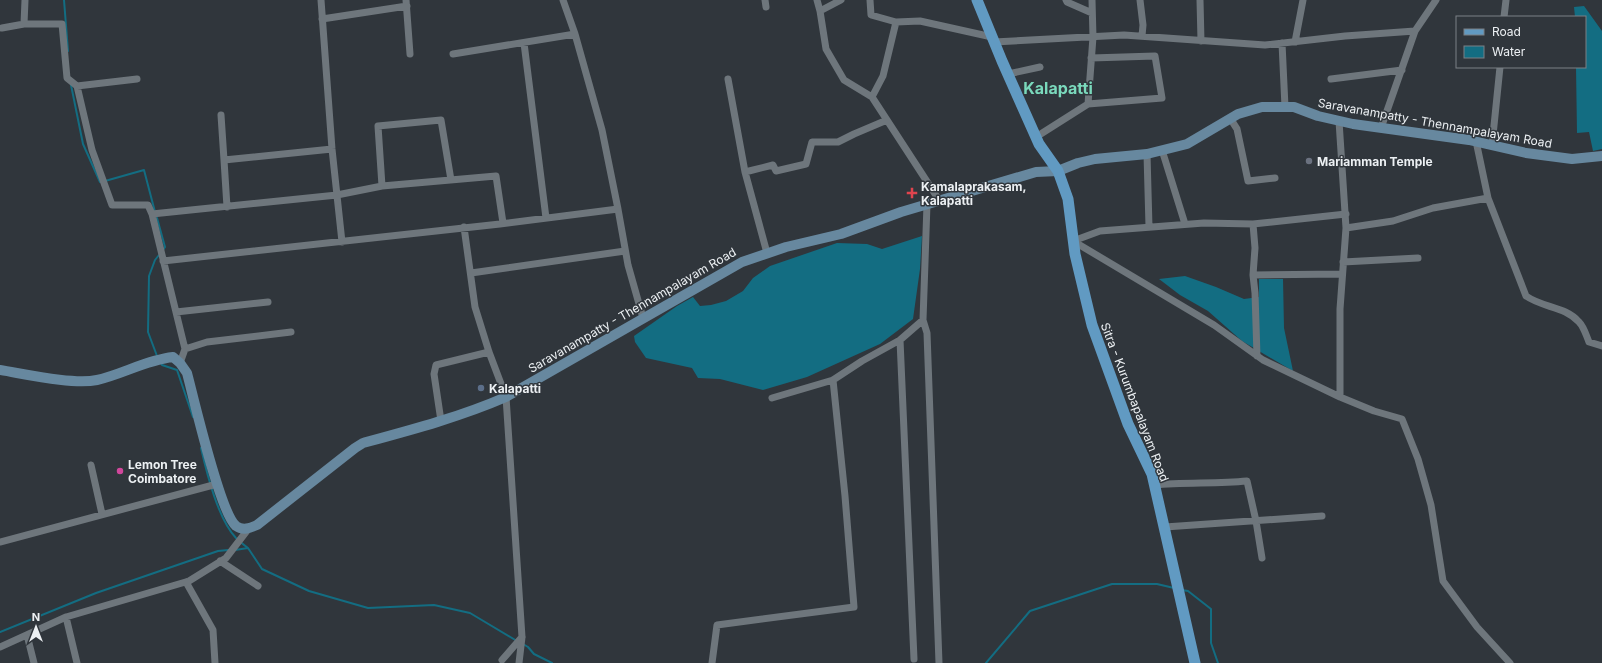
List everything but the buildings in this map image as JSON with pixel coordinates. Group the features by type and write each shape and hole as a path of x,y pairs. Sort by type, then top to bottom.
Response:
{"main road":[{"name":"Sitra - Kurumbapalayam Road","path":"977,0 1039,144 1058,172 1068,199 1075,254 1092,324 1128,424 1152,474 1195,663"},
{"name":"Saravanampatty - Thennampalayam Road","path":"246,532 355,448 363,444 484,407 506,397 742,262 786,247 841,234 939,200 1036,172 1058,172 1078,163 1095,159 1147,154 1187,144 1238,114 1262,107 1294,108 1339,121 1476,142 1526,153 1572,159 1602,156"},
{"path":"0,370 68,380 96,380 158,359 173,357 180,363 187,373 213,485 235,525 246,532"}],"street":[{"path":"24,24 25,0"},
{"path":"320,0 332,149 342,242"},
{"path":"563,0 602,130 625,251 643,318"},
{"path":"817,0 826,48 844,80 872,97 939,200"},
{"path":"820,11 841,0"},
{"path":"870,0 871,15 896,22 920,22 993,40 1124,35 1264,45 1345,36 1415,31"},
{"path":"1066,0 1066,2 1092,13"},
{"path":"1088,104 1093,37 1092,0"},
{"path":"1140,0 1143,25 1142,36"},
{"path":"1200,0 1201,41"},
{"path":"1295,42 1303,0"},
{"path":"1381,128 1415,31 1436,0"},
{"path":"1504,16 1506,0"},
{"path":"322,19 407,3 410,54"},
{"path":"872,97 883,76 896,22"},
{"path":"2,28 24,24 62,24 73,82 92,150 112,205 148,205 154,214 161,256 185,349 180,363"},
{"path":"453,54 574,34"},
{"path":"524,43 546,218"},
{"path":"1282,43 1285,107"},
{"path":"1036,137 1088,104 1162,98 1155,56 1091,58"},
{"path":"1008,74 1040,67"},
{"path":"1492,145 1500,68"},
{"path":"1331,79 1402,70"},
{"path":"73,82 137,79"},
{"path":"728,79 745,172 767,253"},
{"path":"221,115 226,207"},
{"path":"1230,118 1237,129 1248,181 1275,178"},
{"path":"382,186 378,126 441,120 451,180"},
{"path":"745,172 773,165 776,171 806,164 812,142 838,142 887,120"},
{"path":"1339,121 1346,214 1340,309 1340,398"},
{"path":"1476,142 1488,198 1526,296 1533,301 1568,312 1580,323 1589,342 1602,346"},
{"path":"224,160 332,149"},
{"path":"1162,150 1185,224"},
{"path":"1147,154 1148,227"},
{"path":"154,214 337,195 382,186 496,176 503,223"},
{"path":"1346,228 1393,221 1432,208 1488,198"},
{"path":"927,204 923,320 928,333 939,663"},
{"path":"161,256 342,242 618,209"},
{"path":"1073,241 1100,230 1204,223 1253,224 1346,214"},
{"path":"1253,224 1255,248 1253,275 1257,356"},
{"path":"464,228 475,307 489,352 506,397 522,637 519,661"},
{"path":"1073,241 1214,325 1263,360 1340,398 1374,411 1402,419 1418,459 1431,505 1444,580 1477,627 1510,663"},
{"path":"471,273 625,251"},
{"path":"1343,262 1418,258"},
{"path":"1253,275 1342,274"},
{"path":"176,312 268,302"},
{"path":"772,398 833,380 862,361 900,340 923,320"},
{"path":"185,349 220,340 291,332"},
{"path":"900,340 914,659"},
{"path":"441,421 434,374 436,365 489,352"},
{"path":"712,663 717,625 854,607 845,496 833,380"},
{"path":"91,465 102,514"},
{"path":"1154,485 1174,483 1209,484 1247,481 1256,520 1262,558"},
{"path":"0,542 213,485"},
{"path":"1164,527 1322,516"},
{"path":"0,647 66,617 186,582 223,559 246,532"},
{"path":"223,559 258,586"},
{"path":"186,582 213,630 215,663"},
{"path":"66,617 77,663"},
{"path":"27,635 34,663"},
{"path":"502,660 522,637"}],"water":[{"path":"1584,6 1602,31 1602,149 1593,151 1589,132 1577,133 1576,68 1586,68 1586,16 1575,16 1574,7"},
{"path":"922,236 920,269 913,319 880,344 807,377 763,390 720,379 698,378 692,368 646,358 635,342 634,336 677,306 693,297 700,306 726,301 743,291 753,278 770,266 837,243 867,244 882,249"},
{"path":"1185,276 1244,299 1259,297 1259,279 1283,279 1284,328 1293,371 1242,341 1208,311 1180,295 1159,279"}],"waterway":[{"path":"64,0 68,51"},
{"path":"71,85 83,144 101,182"},
{"path":"105,181 144,170 155,212"},
{"path":"157,218 165,247 163,250"},
{"path":"157,356 148,332 149,276 155,260 159,255"},
{"path":"160,362 162,365 177,370 193,417"},
{"path":"201,448 214,496 224,520 236,538 248,548"},
{"path":"235,550 248,548 262,569 309,591 368,608 434,605 470,613 517,641"},
{"path":"0,632 96,593 218,551 228,550"},
{"path":"986,663 1030,611 1112,584 1157,584 1174,588"},
{"path":"1182,590 1188,591 1211,609 1211,643 1218,663"},
{"path":"523,644 534,654 552,663"}],"place":[{"name":"Mariamman Temple","path":"1309,161"},
{"name":"Kamalaprakasam, Kalapatti","path":"912,193"},
{"name":"Kalapatti","path":"481,388"},
{"name":"Lemon Tree Coimbatore","path":"120,471"}],"district":[{"name":"Kalapatti","path":"1058,88"}]}
